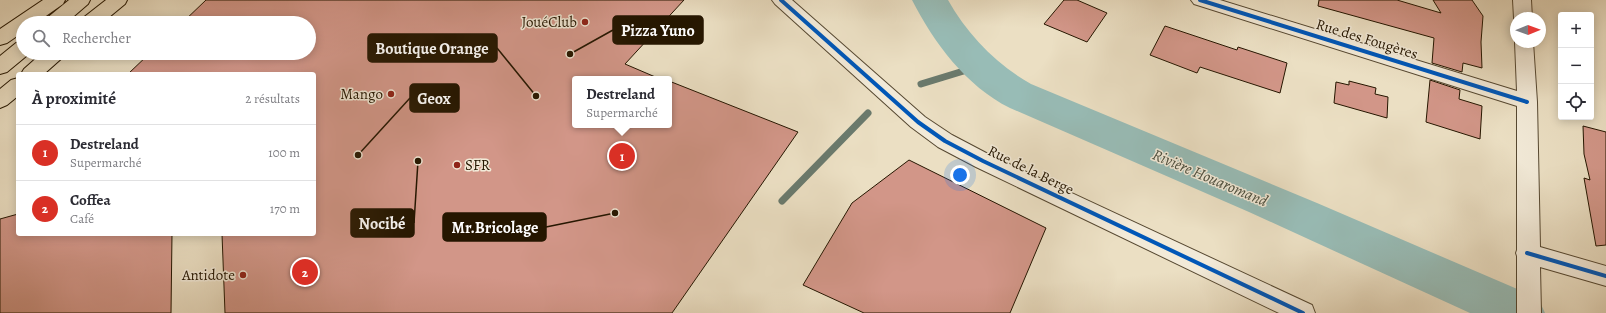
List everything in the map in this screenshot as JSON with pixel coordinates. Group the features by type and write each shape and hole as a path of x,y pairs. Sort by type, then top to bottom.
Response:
{"highway":[{"path":"32,16 56,0"},
{"path":"63,16 82,0"},
{"path":"99,16 118,0"},
{"path":"0,38 16,27"},
{"path":"0,67 16,54"},
{"path":"33,72 47,60"},
{"path":"0,100 16,87"}],"street":[{"name":"Rue de la Berge","path":"781,0 908,114 945,140 983,161 1303,313"},
{"name":"Rue des Fougères","path":"1200,0 1527,102"},
{"path":"1522,0 1523,12"},
{"path":"1524,48 1527,102 1529,306"},
{"path":"1528,252 1606,276"}],"building":[{"path":"206,0 684,0 625,64 653,76 572,76 572,128 672,128 672,82 798,132 672,313 225,313 222,236 316,236 316,72 130,72 143,60 316,60 316,16 189,16"},
{"path":"1064,0 1077,0 1107,13 1087,42 1044,24"},
{"path":"1319,0 1397,0 1441,13 1433,0 1472,0 1483,16 1481,42 1482,68 1463,63 1462,72 1432,63 1434,38 1318,6"},
{"path":"1165,26 1237,50 1238,47 1287,63 1280,93 1200,67 1197,73 1150,55"},
{"path":"1430,80 1460,90 1459,99 1482,106 1480,139 1426,122"},
{"path":"1349,81 1376,88 1375,94 1388,97 1387,118 1334,103 1336,82 1349,85"},
{"path":"1583,126 1606,132 1606,245 1596,246 1584,178 1590,180 1584,154"},
{"path":"909,160 1046,228 1010,313 864,313 803,285 852,203"},
{"path":"16,215 16,236 172,236 171,313 0,313 0,219"}],"waterway":[{"name":"Rivière Houaromand","path":"930,0 954,38 988,73 1017,95 1207,175 1521,313"},
{"path":"921,84 980,66"},
{"path":"782,201 868,113"}],"cycle path":[{"path":"781,0 918,122 945,141 983,161 1303,313"},
{"path":"1200,0 1527,102"},
{"path":"1527,253 1606,276"}],"place":[{"name":"JouéClub","path":"585,22"},
{"name":"Pizza Yuno","path":"570,54"},
{"name":"Mango","path":"391,94"},
{"name":"Boutique Orange","path":"536,96"},
{"name":"Geox","path":"358,155"},
{"name":"Destreland","path":"622,156"},
{"name":"Nocibé","path":"418,161"},
{"name":"SFR","path":"457,165"},
{"name":"Mr.Bricolage","path":"615,213"},
{"name":"Coffea","path":"305,272"},
{"name":"Antidote","path":"243,275"}]}
